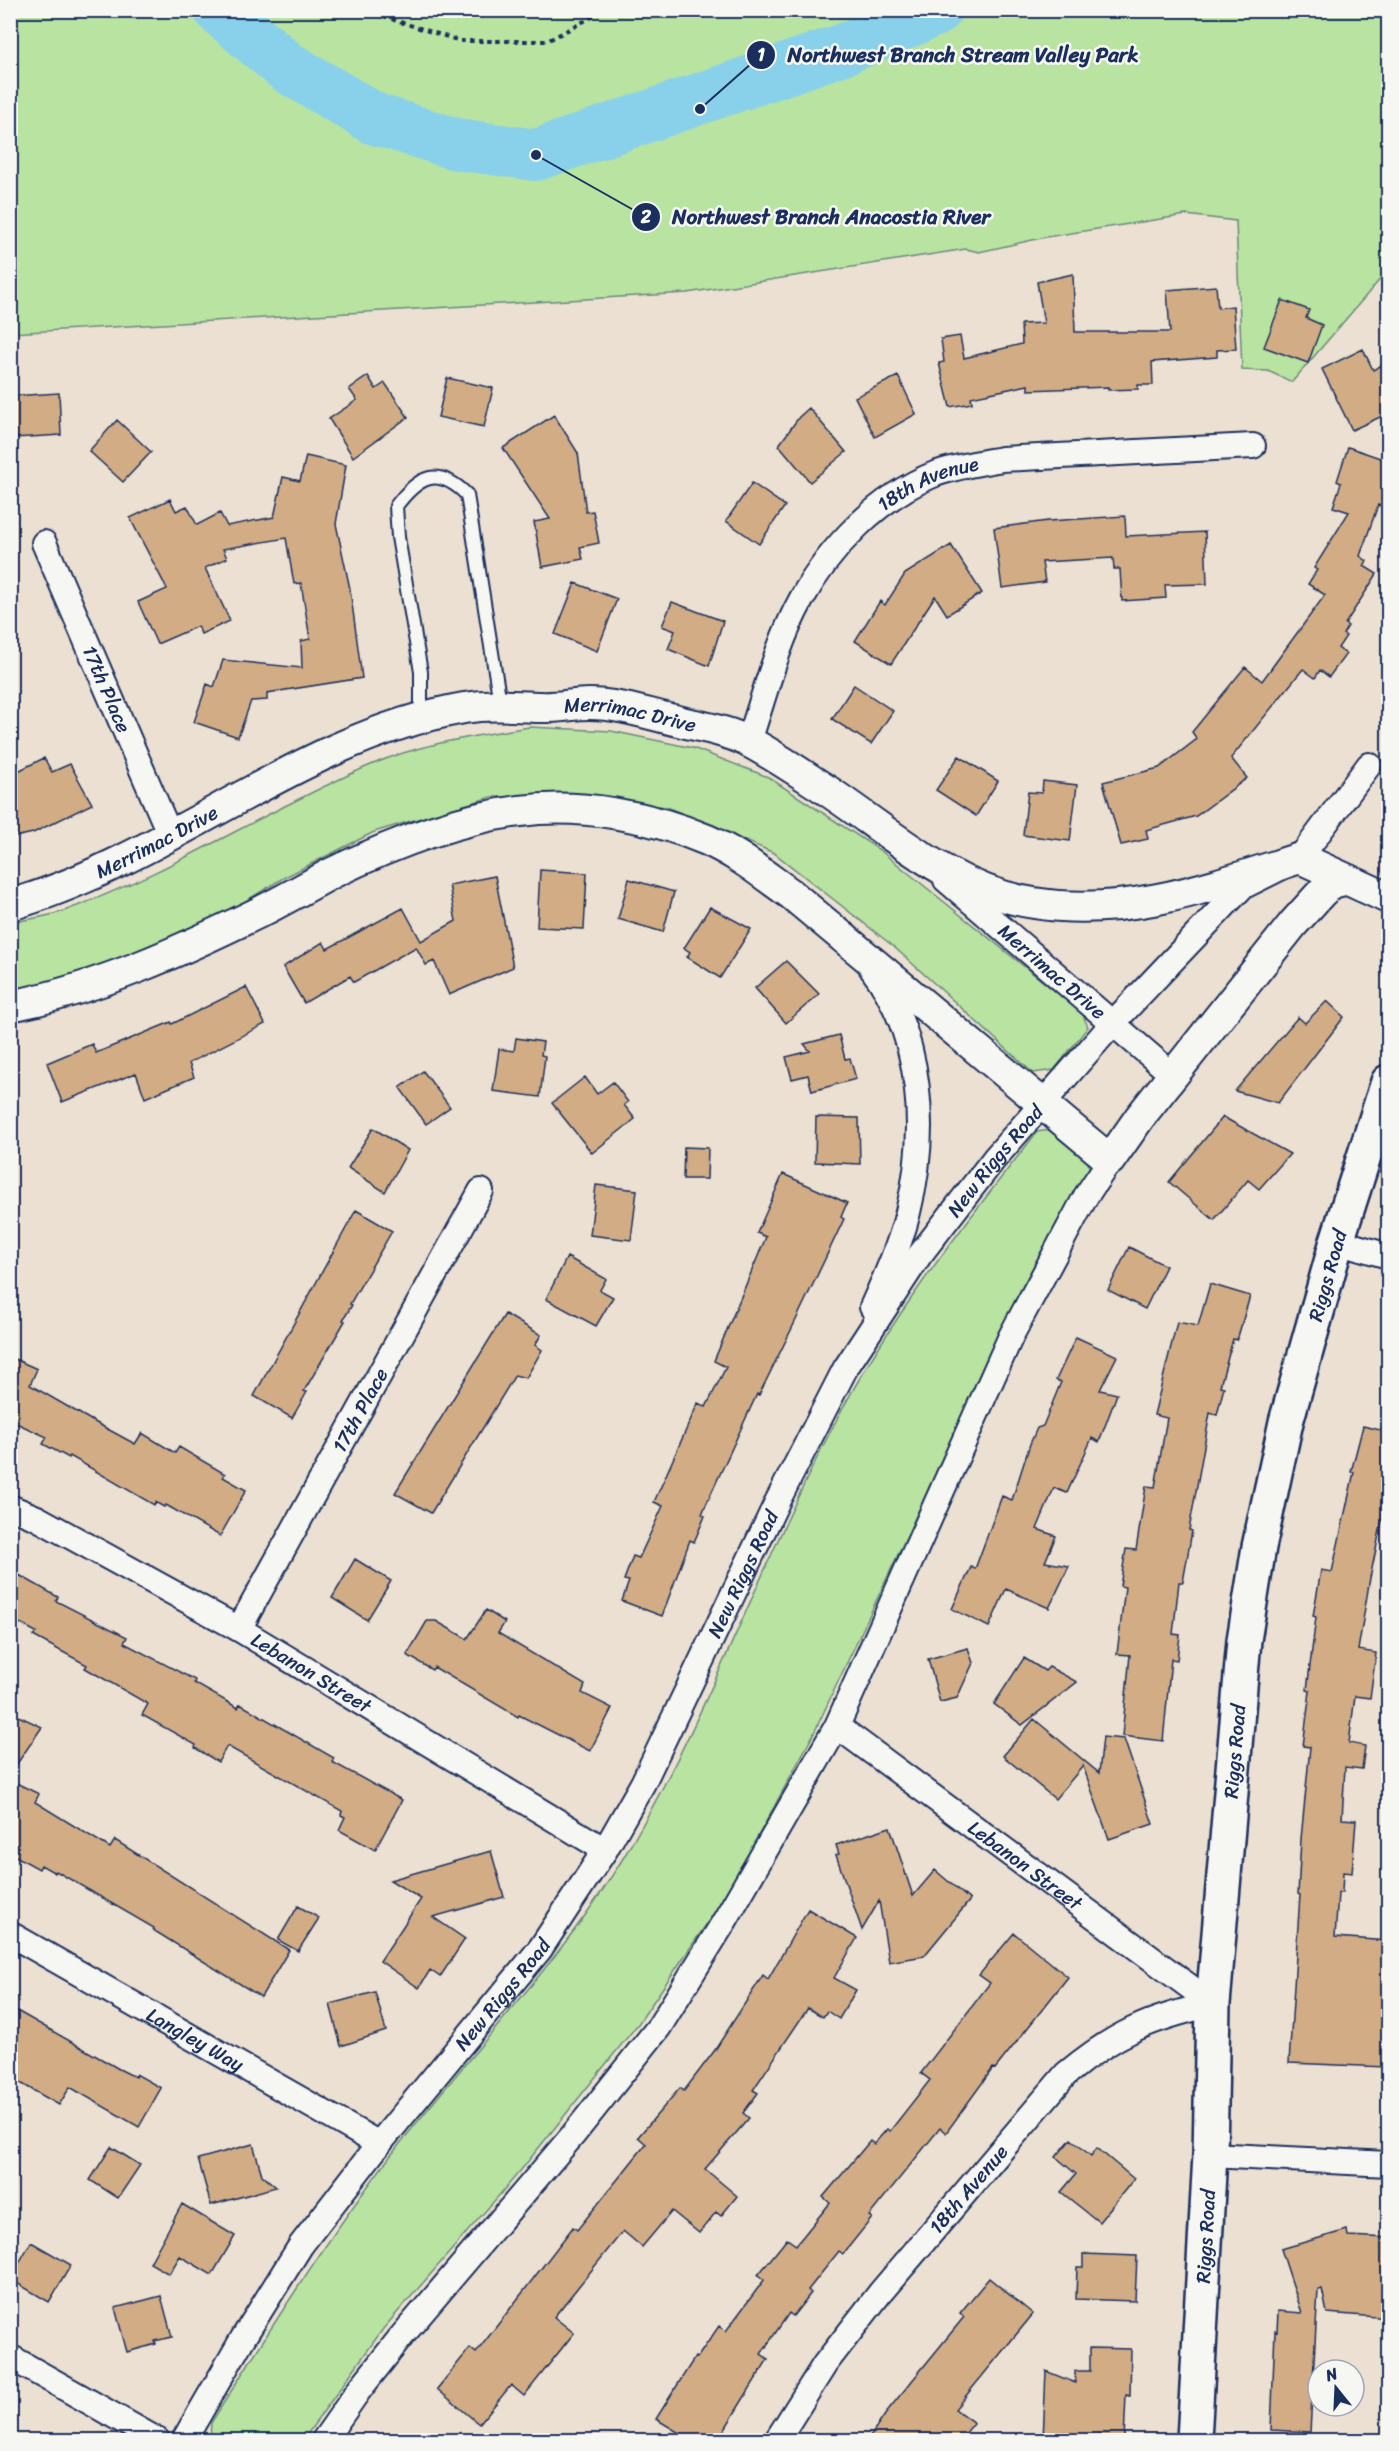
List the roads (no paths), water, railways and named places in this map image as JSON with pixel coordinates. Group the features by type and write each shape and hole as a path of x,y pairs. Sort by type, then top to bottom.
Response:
{"main road":[{"name":"Riggs Road","path":"1194,2440 1210,2155 1213,2004 1244,1640 1258,1547 1286,1422 1337,1241 1389,1082"}],"street":[{"name":"18th Avenue","path":"749,741 780,648 801,601 818,573 837,546 862,522 909,487 936,474 967,465 1002,459 1253,446"},
{"name":"17th Place","path":"44,543 171,836"},
{"name":"Merrimac Drive","path":"10,905 76,883 335,750 380,731 421,718 500,703 543,707 591,704 638,710 713,729 749,741 828,791 921,859 1174,1076"},
{"name":"New Riggs Road","path":"184,2440 243,2338 301,2245 379,2144 540,1949 605,1851 644,1783 777,1502 845,1369 919,1256 994,1159 1113,1023 1242,887 1300,858 1369,765"},
{"path":"10,1006 83,988 125,974 259,912 332,874 411,840 477,820 521,811 577,810 627,816 707,840 739,858 791,894 1110,1160"},
{"path":"921,859 975,887 1005,897 1036,903 1080,906 1135,905 1203,889 1300,858 1389,898"},
{"path":"324,2440 359,2390 401,2337 573,2135 659,2027 762,1859 837,1726 1011,1336 1086,1196 1110,1160 1293,924 1332,883 1345,880"},
{"path":"845,1369 893,1260 909,1211 920,1140 917,1089 906,1038 896,1006 878,976 858,950"},
{"name":"17th Place","path":"239,1629 481,1191"},
{"path":"1337,1241 1389,1256"},
{"name":"Lebanon Street","path":"10,1507 37,1518 239,1629 605,1851"},
{"name":"Lebanon Street","path":"837,1726 1213,2004"},
{"name":"Langley Way","path":"10,1934 379,2144"},
{"name":"18th Avenue","path":"777,2440 825,2364 880,2293 1066,2074 1092,2052 1131,2029 1165,2015 1213,2004"},
{"path":"1210,2155 1389,2164"},
{"path":"10,2357 157,2440"}],"lane":[{"path":"421,718 421,672 398,537 396,506 412,485 434,476 454,482 467,495 500,703"}],"waterway":[{"path":"220,10 287,67 375,119 456,144 536,155 844,49 936,10"}],"place":[{"name":"Northwest Branch Stream Valley Park","path":"700,109"},
{"name":"Northwest Branch Anacostia River","path":"536,155"}]}
